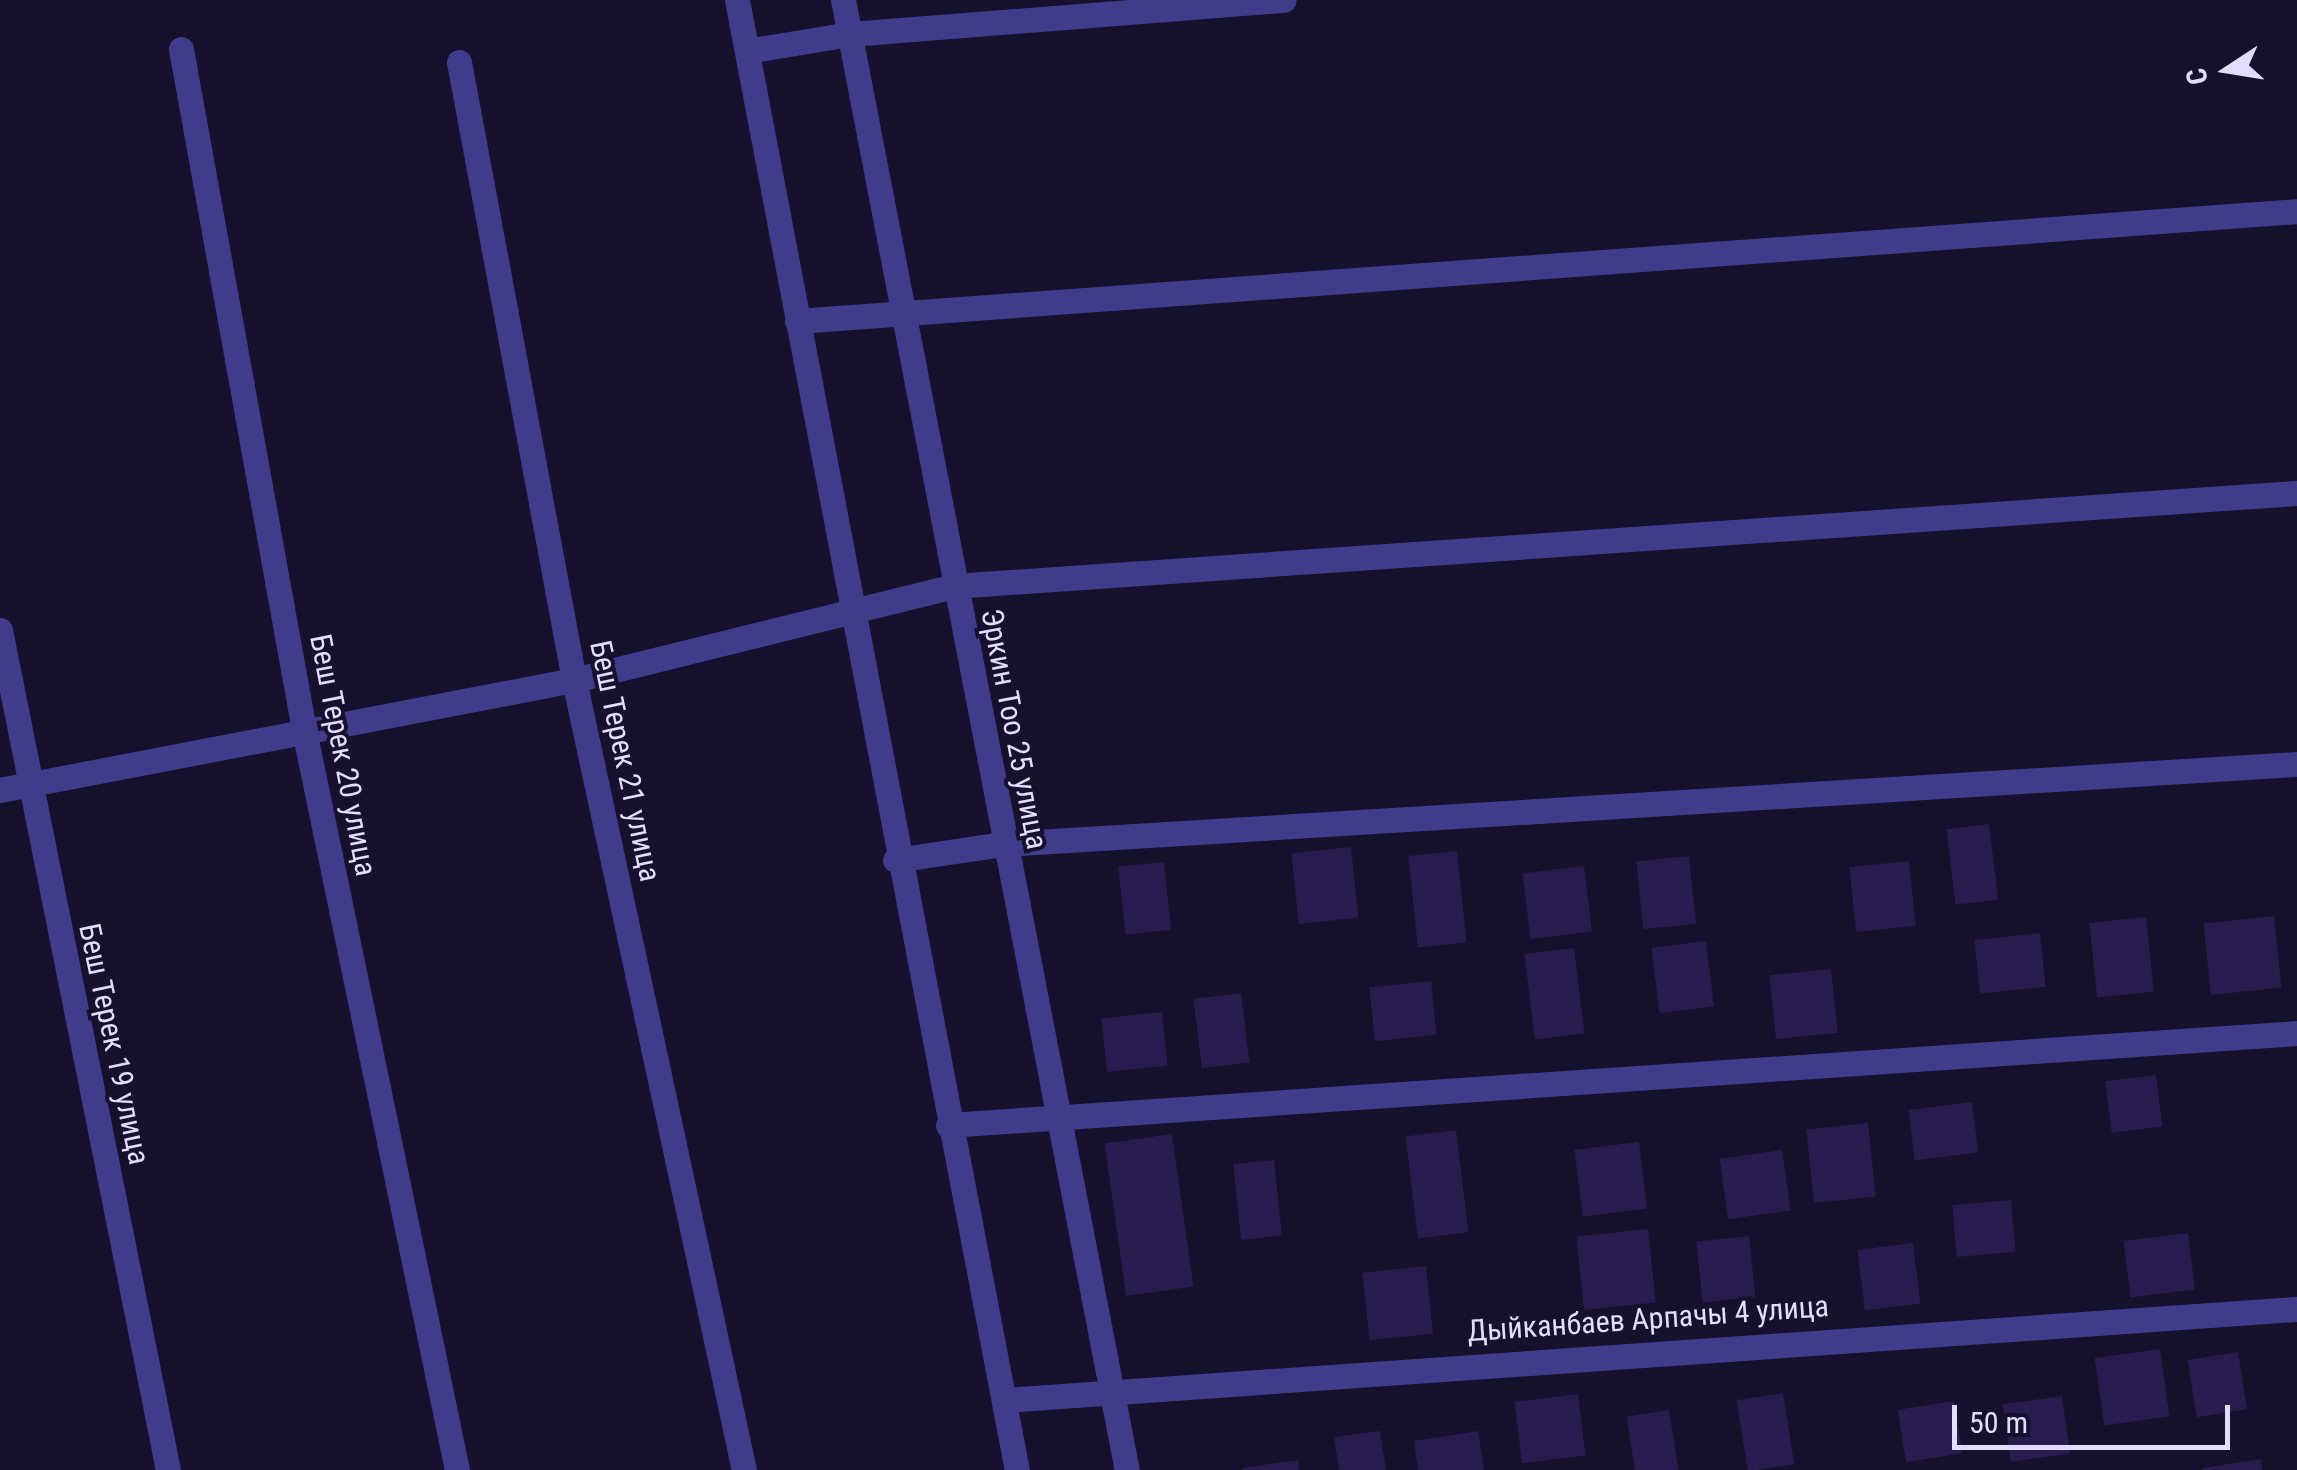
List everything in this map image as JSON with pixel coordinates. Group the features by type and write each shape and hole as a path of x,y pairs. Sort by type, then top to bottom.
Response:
{"street":[{"path":"737,0 894,860 1018,1470"},
{"name":"Эркин Тоо 25 улица","path":"844,0 1056,1122 1127,1470"},
{"path":"747,51 850,34 1284,0"},
{"name":"Беш Терек 20 улица","path":"181,49 304,730 456,1470"},
{"name":"Беш Терек 21 улица","path":"459,62 574,680 744,1470"},
{"path":"796,322 2297,210"},
{"path":"0,790 574,680 953,586 2297,493"},
{"name":"Беш Терек 19 улица","path":"0,630 168,1470"},
{"path":"894,860 1004,844 2297,764"},
{"path":"948,1125 1056,1122 2297,1033"},
{"name":"Дыйканбаев Арпачы 4 улица","path":"1004,1400 1108,1388 2297,1309"}],"building":[{"path":"1989,824 1998,899 1956,905 1946,829"},
{"path":"1351,847 1358,918 1299,924 1291,853"},
{"path":"1457,851 1467,942 1418,948 1408,856"},
{"path":"1689,856 1696,924 1643,929 1636,862"},
{"path":"1909,861 1916,926 1856,932 1849,867"},
{"path":"1164,862 1171,930 1125,934 1118,867"},
{"path":"1584,866 1592,932 1531,939 1522,874"},
{"path":"2274,916 2282,988 2211,995 2203,923"},
{"path":"2146,917 2154,992 2097,998 2089,923"},
{"path":"2040,933 2046,987 1980,994 1974,940"},
{"path":"1706,941 1714,1007 1659,1013 1651,948"},
{"path":"1574,948 1584,1033 1535,1039 1524,954"},
{"path":"1831,969 1838,1033 1776,1039 1769,975"},
{"path":"1431,981 1437,1035 1375,1041 1369,987"},
{"path":"1241,993 1250,1062 1202,1068 1193,999"},
{"path":"1162,1012 1168,1066 1107,1072 1101,1018"},
{"path":"2156,1075 2162,1127 2112,1133 2105,1081"},
{"path":"1972,1102 1978,1153 1915,1160 1908,1110"},
{"path":"1868,1123 1876,1197 1814,1203 1806,1129"},
{"path":"1456,1130 1469,1232 1418,1238 1405,1136"},
{"path":"1172,1134 1193,1287 1126,1296 1105,1143"},
{"path":"1639,1142 1647,1209 1583,1216 1574,1150"},
{"path":"1782,1150 1790,1210 1728,1219 1720,1159"},
{"path":"1274,1160 1282,1236 1241,1240 1233,1164"},
{"path":"2011,1200 2016,1252 1957,1257 1952,1205"},
{"path":"1648,1229 1656,1303 1584,1310 1576,1237"},
{"path":"2188,1233 2195,1290 2130,1297 2123,1241"},
{"path":"1749,1236 1755,1297 1703,1302 1696,1242"},
{"path":"1913,1243 1920,1304 1865,1310 1857,1250"},
{"path":"1426,1266 1433,1334 1369,1340 1362,1273"},
{"path":"2160,1349 2169,1416 2104,1426 2095,1358"},
{"path":"2238,1352 2247,1409 2197,1417 2188,1360"},
{"path":"1783,1393 1794,1464 1748,1470 1737,1400"},
{"path":"1578,1394 1586,1456 1522,1463 1514,1402"},
{"path":"2062,1396 2070,1453 2011,1462 2003,1404"},
{"path":"1954,1401 1962,1453 1906,1462 1898,1410"},
{"path":"1669,1410 1679,1470 1635,1470 1627,1417"},
{"path":"1380,1431 1386,1470 1339,1470 1334,1437"},
{"path":"1478,1431 1484,1470 1418,1470 1414,1441"},
{"path":"2261,1459 2262,1470 2203,1470 2203,1468"},
{"path":"1298,1460 1299,1470 1243,1470 1243,1468"}]}
